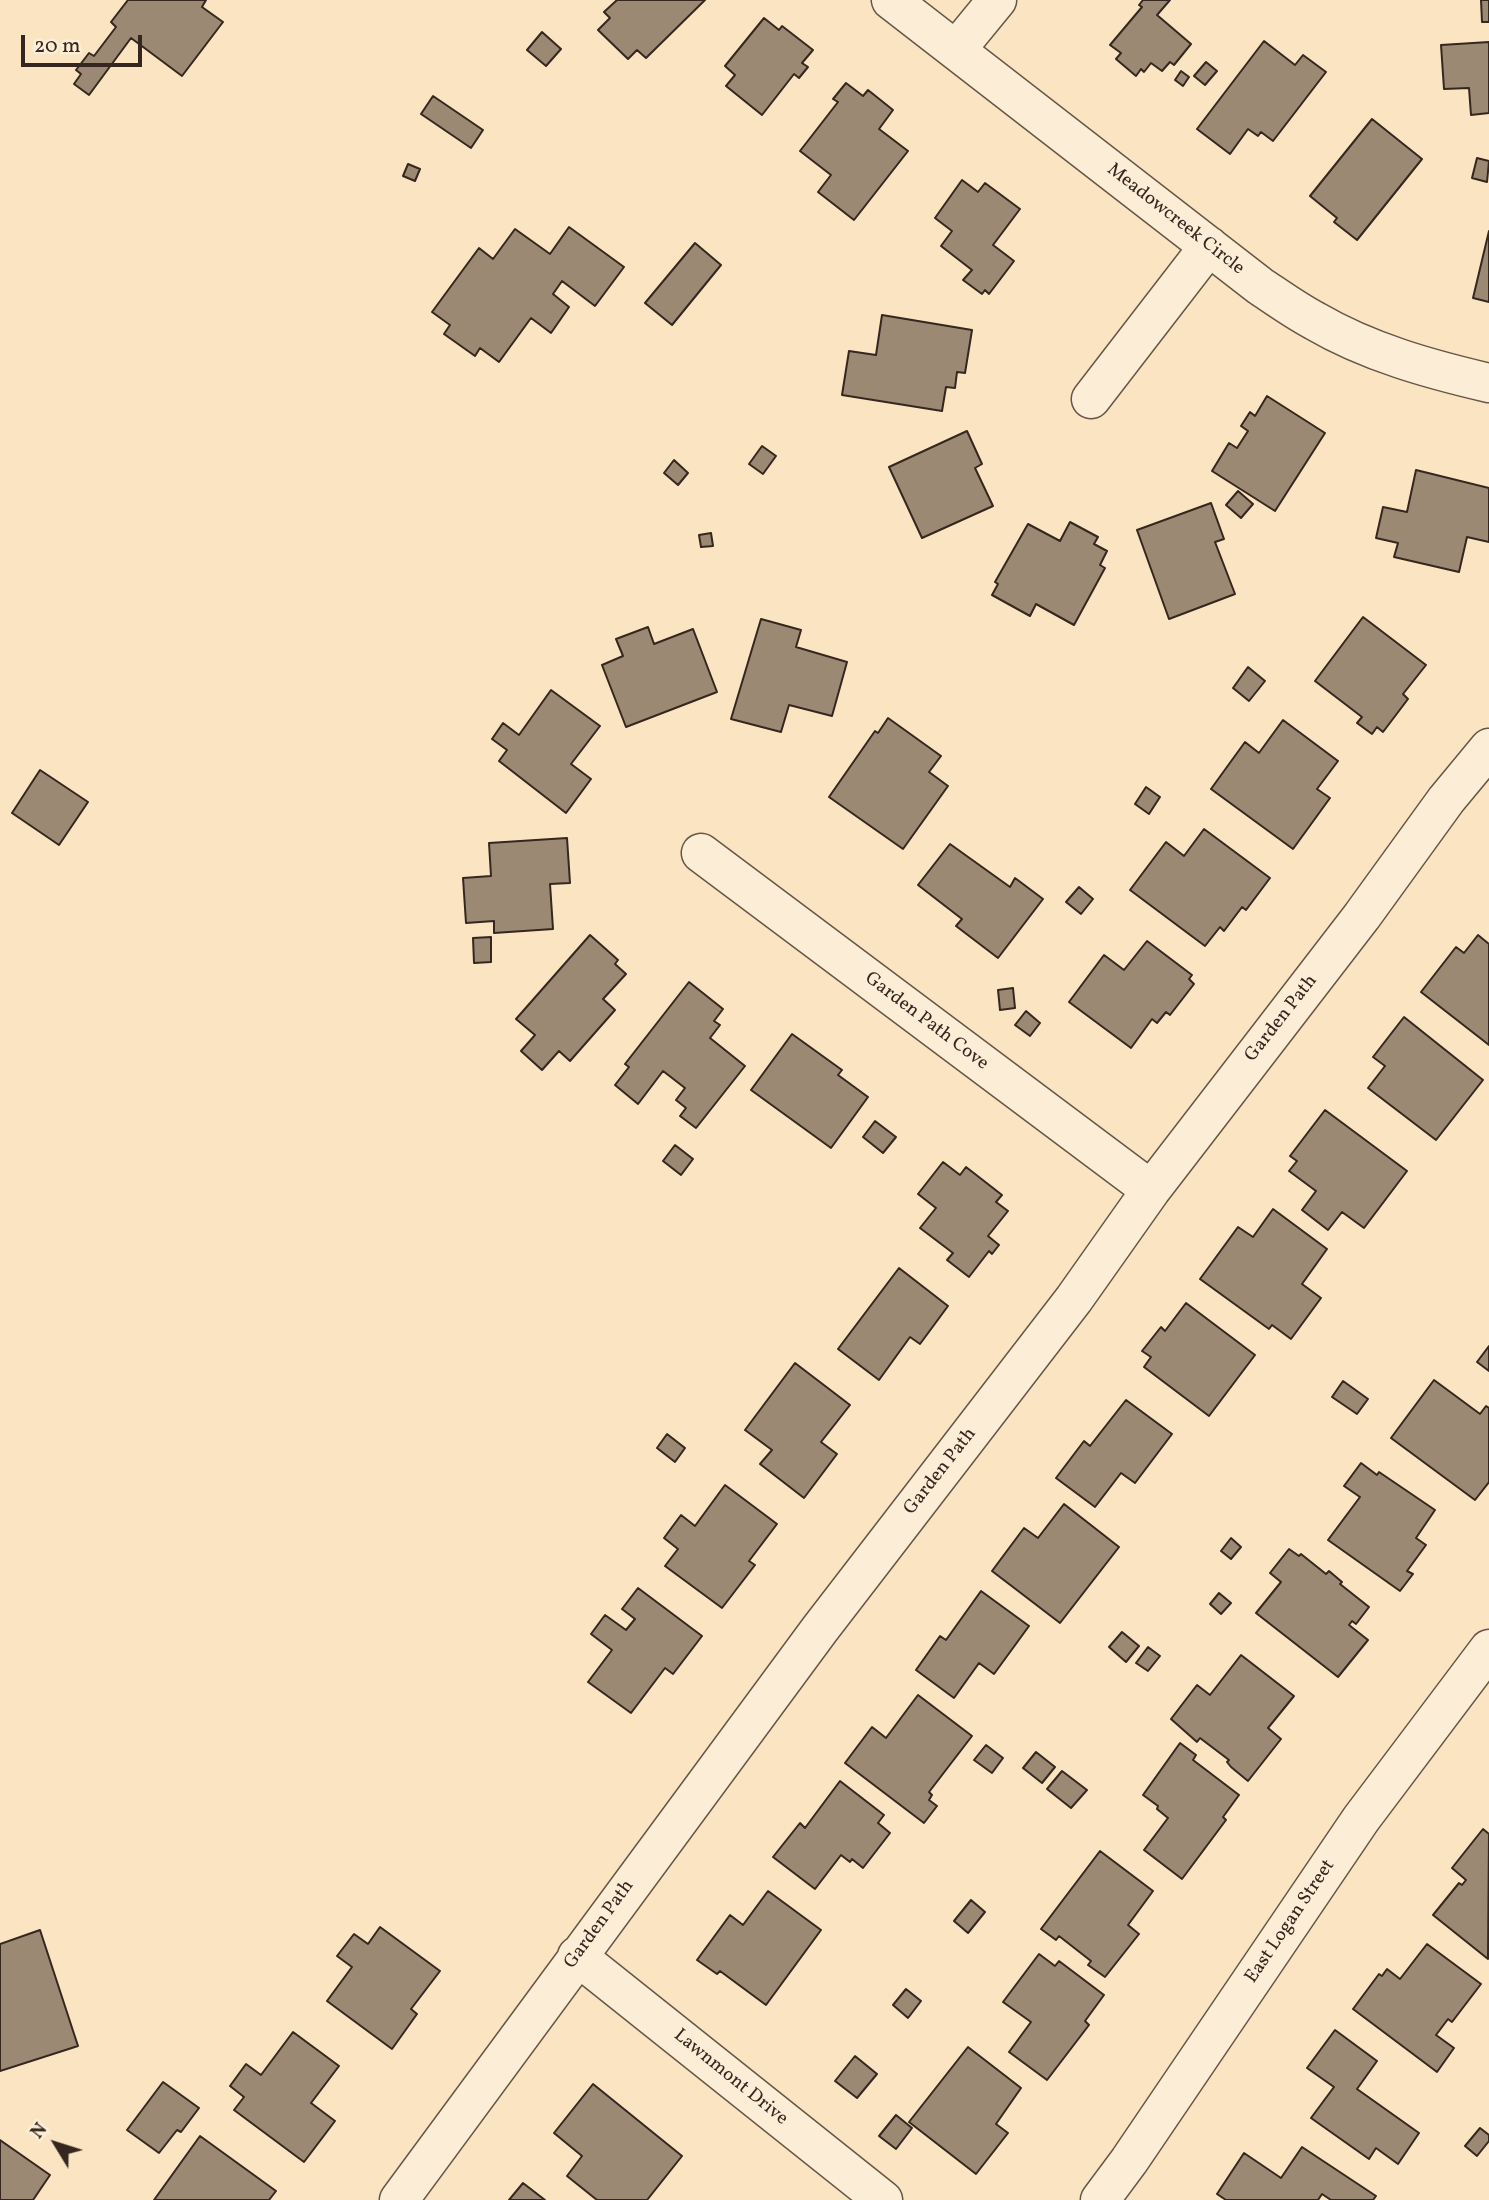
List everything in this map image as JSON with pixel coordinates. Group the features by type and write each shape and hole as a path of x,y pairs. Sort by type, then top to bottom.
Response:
{"street":[{"name":"Meadowcreek Circle","path":"891,0 1260,286 1316,322 1377,350 1441,372 1489,383"},
{"path":"956,50 997,0"},
{"path":"1091,399 1209,246"},
{"name":"Garden Path","path":"399,2200 820,1629 1074,1299 1151,1190 1362,916 1446,800 1489,748"},
{"name":"Garden Path Cove","path":"701,853 1151,1190"},
{"name":"East Logan Street","path":"1100,2200 1361,1819 1489,1649"},
{"name":"Lawnmont Drive","path":"577,1956 883,2200"}],"building":[{"path":"128,0 206,0 202,7 223,22 182,76 131,38 89,95 74,84 81,74 76,70 89,53 94,56 116,27 111,22"},
{"path":"617,0 705,0 646,58 637,50 628,59 598,30 610,18 604,12"},
{"path":"1143,0 1170,0 1157,15 1191,44 1174,65 1170,62 1162,71 1151,63 1144,72 1141,69 1136,76 1116,59 1121,53 1110,45 1142,7 1139,5"},
{"path":"1481,0 1489,0 1489,22 1482,22"},
{"path":"764,18 779,30 782,26 813,50 802,63 808,67 799,78 794,74 762,115 726,86 735,75 725,66"},
{"path":"542,32 561,49 546,66 527,50"},
{"path":"1264,41 1295,65 1303,55 1326,72 1273,141 1261,132 1258,136 1248,129 1230,154 1197,129"},
{"path":"1489,42 1489,113 1471,115 1469,88 1444,89 1441,45"},
{"path":"1206,62 1217,71 1205,85 1194,76"},
{"path":"1181,71 1189,77 1183,86 1175,80"},
{"path":"846,83 863,96 868,90 893,110 879,129 908,151 854,220 818,192 831,175 800,151 838,102 833,99"},
{"path":"433,96 483,130 471,148 421,114"},
{"path":"1372,119 1422,159 1357,240 1334,222 1337,218 1310,196"},
{"path":"1477,158 1489,161 1487,182 1472,178"},
{"path":"408,164 420,169 415,181 403,176"},
{"path":"962,180 978,192 985,183 1020,209 993,245 1014,261 989,294 985,290 982,294 963,280 972,270 941,246 952,231 935,218"},
{"path":"569,227 624,267 595,306 562,281 553,294 569,307 551,333 531,318 499,362 480,348 475,356 444,334 450,325 432,312 479,248 493,259 515,229 550,254"},
{"path":"1489,231 1489,302 1473,298"},
{"path":"695,243 721,265 672,325 645,303"},
{"path":"882,315 972,330 965,373 957,372 955,388 946,387 942,411 842,395 849,351 876,355"},
{"path":"1267,396 1325,433 1275,511 1212,471 1229,443 1237,448 1248,431 1241,426 1250,412 1255,416"},
{"path":"967,431 982,464 975,468 993,506 922,538 889,467"},
{"path":"762,446 776,456 763,474 749,464"},
{"path":"674,460 688,473 678,485 664,473"},
{"path":"1416,470 1489,488 1489,542 1467,537 1459,572 1394,557 1398,543 1376,538 1383,507 1407,512"},
{"path":"1238,491 1253,504 1241,518 1226,505"},
{"path":"1211,503 1224,539 1215,542 1235,594 1169,619 1137,530"},
{"path":"1070,522 1098,537 1094,544 1107,551 1100,565 1105,568 1074,625 1036,604 1030,616 992,595 998,584 995,582 1028,524 1060,541"},
{"path":"711,533 713,546 701,547 699,535"},
{"path":"1363,617 1426,665 1403,694 1408,699 1383,732 1377,727 1372,734 1357,723 1362,717 1315,681"},
{"path":"761,619 801,630 796,647 847,662 832,716 789,705 781,732 731,719"},
{"path":"648,627 654,644 693,629 717,692 626,727 602,665 623,656 616,639"},
{"path":"1248,667 1265,681 1249,701 1233,688"},
{"path":"551,690 600,726 571,764 591,779 566,813 499,761 507,750 492,739 503,723 519,735"},
{"path":"888,718 941,756 929,772 948,786 903,849 829,797 875,731 878,733"},
{"path":"1283,720 1338,761 1317,789 1330,798 1293,849 1211,789 1245,742 1259,753"},
{"path":"40,770 88,802 59,845 12,813"},
{"path":"1146,787 1160,797 1149,814 1135,804"},
{"path":"1204,829 1270,878 1246,910 1242,907 1224,931 1220,927 1205,946 1130,890 1166,842 1184,856"},
{"path":"567,838 570,883 550,884 553,929 494,933 494,921 466,923 463,878 491,876 489,843"},
{"path":"950,844 1010,887 1015,878 1043,899 998,958 956,926 962,919 918,885"},
{"path":"1079,887 1093,899 1081,914 1066,902"},
{"path":"590,935 618,960 615,964 626,974 603,999 615,1010 570,1061 559,1051 542,1070 521,1051 535,1035 516,1019"},
{"path":"1478,935 1489,944 1489,1045 1421,992 1456,947 1464,953"},
{"path":"491,937 491,962 474,963 473,938"},
{"path":"1147,941 1192,975 1189,979 1194,984 1170,1015 1166,1012 1157,1023 1152,1019 1131,1048 1069,1002 1104,955 1124,970"},
{"path":"689,982 723,1009 714,1021 720,1025 710,1038 745,1066 696,1128 680,1116 686,1108 676,1100 685,1088 663,1071 638,1104 615,1085 629,1067 625,1064"},
{"path":"1013,988 1015,1008 1000,1010 998,990"},
{"path":"1026,1011 1040,1023 1030,1036 1015,1025"},
{"path":"1404,1017 1483,1080 1436,1140 1368,1088 1385,1066 1373,1057"},
{"path":"792,1034 842,1070 838,1075 868,1097 831,1148 751,1090"},
{"path":"1325,1110 1407,1171 1364,1228 1342,1212 1328,1230 1302,1210 1316,1191 1289,1171 1297,1161 1290,1156"},
{"path":"875,1121 896,1137 883,1153 863,1137"},
{"path":"675,1145 693,1159 681,1175 663,1161"},
{"path":"943,1162 960,1175 966,1167 1002,1195 996,1202 1008,1211 988,1236 999,1245 992,1254 989,1251 969,1277 947,1260 953,1253 920,1228 936,1208 918,1194"},
{"path":"1273,1209 1327,1249 1302,1284 1321,1298 1291,1339 1272,1325 1269,1329 1200,1279 1238,1227 1253,1237"},
{"path":"899,1268 948,1306 920,1344 910,1337 879,1380 838,1349"},
{"path":"1186,1303 1255,1355 1209,1416 1144,1367 1151,1357 1142,1351 1161,1327 1165,1331"},
{"path":"1489,1346 1489,1371 1477,1362"},
{"path":"795,1363 850,1405 821,1442 837,1454 804,1498 760,1464 772,1450 745,1430"},
{"path":"1434,1380 1480,1414 1486,1406 1489,1408 1489,1482 1475,1500 1391,1438"},
{"path":"1343,1381 1368,1399 1357,1414 1332,1397"},
{"path":"1126,1400 1172,1434 1135,1483 1121,1473 1095,1507 1056,1478 1084,1441 1090,1446"},
{"path":"667,1434 685,1448 675,1462 657,1448"},
{"path":"1361,1463 1435,1510 1416,1538 1426,1545 1407,1571 1413,1574 1400,1591 1328,1540 1360,1497 1344,1486"},
{"path":"725,1485 777,1524 749,1561 755,1565 722,1608 665,1566 678,1549 664,1538 681,1515 695,1526"},
{"path":"1064,1504 1119,1547 1060,1623 992,1571 1024,1528 1038,1538"},
{"path":"1231,1538 1241,1547 1231,1559 1221,1551"},
{"path":"1289,1549 1299,1556 1301,1554 1326,1574 1329,1571 1342,1582 1340,1584 1369,1607 1356,1624 1352,1621 1349,1625 1368,1640 1338,1677 1256,1613 1281,1582 1270,1573"},
{"path":"638,1588 702,1636 673,1674 665,1668 631,1713 588,1682 612,1650 591,1634 605,1615 626,1630 635,1619 622,1609"},
{"path":"981,1591 1029,1626 994,1674 979,1663 954,1698 916,1670 940,1636 946,1640"},
{"path":"1219,1593 1231,1603 1221,1614 1210,1604"},
{"path":"1122,1632 1139,1646 1126,1662 1109,1647"},
{"path":"1148,1647 1160,1656 1148,1671 1136,1663"},
{"path":"1241,1655 1294,1696 1268,1728 1281,1739 1248,1781 1231,1767 1227,1762 1229,1760 1200,1738 1197,1742 1171,1719 1197,1685 1210,1695"},
{"path":"918,1695 972,1736 929,1792 932,1795 929,1800 937,1806 924,1823 845,1763 872,1727 886,1738"},
{"path":"1180,1743 1196,1755 1193,1760 1239,1795 1223,1817 1226,1820 1182,1879 1144,1850 1168,1818 1143,1795"},
{"path":"986,1745 1003,1758 992,1773 974,1760"},
{"path":"1036,1752 1055,1767 1042,1783 1023,1768"},
{"path":"1062,1771 1087,1790 1071,1808 1047,1789"},
{"path":"840,1781 884,1815 878,1823 890,1833 863,1868 852,1859 850,1862 841,1855 815,1889 773,1857 800,1823 805,1828"},
{"path":"1483,1829 1489,1834 1488,1959 1433,1915 1459,1883 1462,1885 1466,1880 1452,1868"},
{"path":"1100,1851 1153,1891 1128,1925 1139,1934 1105,1977 1088,1965 1091,1961 1059,1936 1056,1940 1041,1929"},
{"path":"768,1891 821,1930 766,2005 720,1971 717,1974 697,1960 730,1915 743,1925"},
{"path":"971,1900 985,1912 968,1933 954,1921"},
{"path":"380,1927 440,1971 411,2009 417,2014 392,2049 327,2001 352,1967 337,1956 354,1934 368,1944"},
{"path":"40,1930 78,2046 0,2071 0,1944"},
{"path":"1427,1944 1481,1984 1452,2022 1448,2019 1436,2035 1454,2048 1437,2072 1353,2009 1379,1974 1382,1976 1387,1969 1400,1979"},
{"path":"1039,1954 1055,1966 1059,1961 1104,1995 1085,2021 1089,2025 1047,2080 1009,2052 1031,2022 1003,2002"},
{"path":"906,1989 921,2001 908,2018 893,2005"},
{"path":"1335,2030 1377,2061 1357,2089 1419,2133 1398,2164 1376,2148 1369,2159 1311,2118 1334,2087 1307,2068"},
{"path":"293,2032 339,2066 311,2103 335,2121 304,2162 234,2110 244,2097 230,2086 246,2064 261,2075"},
{"path":"968,2047 1021,2088 996,2124 1008,2133 976,2174 909,2122"},
{"path":"855,2056 877,2074 857,2098 835,2081"},
{"path":"163,2082 199,2108 181,2132 177,2130 159,2153 127,2130"},
{"path":"593,2084 682,2156 647,2200 597,2200 567,2176 582,2156 554,2133"},
{"path":"896,2115 912,2128 896,2149 879,2136"},
{"path":"1480,2128 1489,2135 1489,2141 1477,2156 1465,2146"},
{"path":"200,2136 276,2191 269,2200 154,2200"},
{"path":"0,2140 50,2175 33,2200 0,2200"},
{"path":"1302,2147 1376,2196 1373,2200 1331,2200 1322,2194 1318,2200 1226,2200 1217,2194 1244,2153 1281,2178"},
{"path":"523,2183 545,2200 509,2200"}]}
